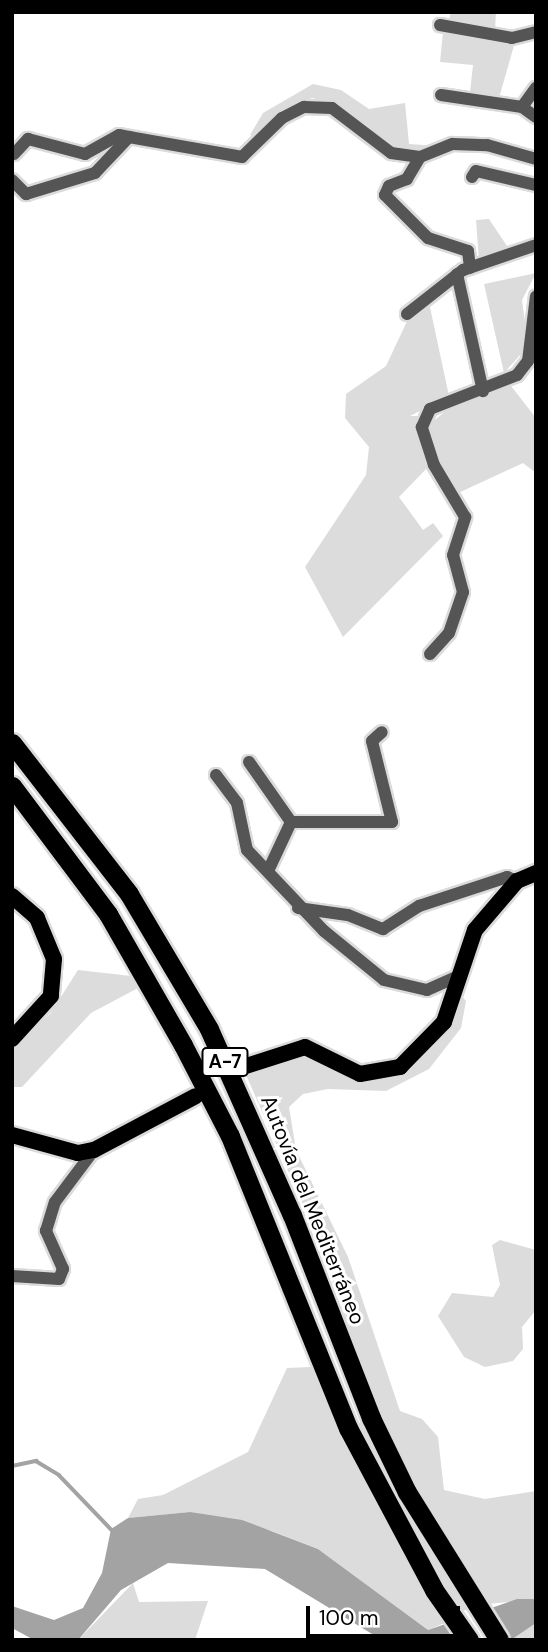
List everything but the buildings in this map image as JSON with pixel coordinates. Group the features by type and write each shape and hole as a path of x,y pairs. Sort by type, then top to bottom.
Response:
{"highway":[{"name":"Autovía del Mediterráneo","path":"12,743 129,894 209,1029 273,1168 371,1418 414,1504 499,1640"},
{"name":"A-7","path":"12,786 108,914 183,1045 230,1136 348,1428 434,1590 469,1640"}],"main road":[{"path":"243,1067 305,1047 360,1074 380,1075 422,1049 444,1022 456,977 475,930 517,881 535,873"},
{"path":"12,896 41,924 54,959 51,996 12,1039"},
{"path":"12,1135 78,1153 94,1150 196,1096"}],"street":[{"path":"440,25 512,38 536,32"},
{"path":"522,107 536,88"},
{"path":"441,95 522,107 536,117"},
{"path":"14,154 28,139 85,154 119,135 242,157 282,118 304,107 332,108 391,153 419,157 453,144 486,145 536,159"},
{"path":"12,180 26,194 95,173 129,137"},
{"path":"419,157 407,179 389,186 385,195 428,238 468,251 470,268"},
{"path":"472,177 475,171 536,185"},
{"path":"407,314 457,274 536,245"},
{"path":"457,274 483,391"},
{"path":"430,654 449,633 463,592 453,555 465,517 434,465 422,428 430,409 509,381 528,361 536,296"},
{"path":"291,822 392,822 395,813 372,741 382,732"},
{"path":"249,762 291,822"},
{"path":"216,775 237,803 247,850 298,908 384,980 427,990 456,977"},
{"path":"268,871 291,822"},
{"path":"298,908 348,915 383,929 419,906 507,877 517,881"},
{"path":"12,1276 59,1279 63,1269 46,1231 55,1202 94,1150"}],"shaded area":[{"path":"451,12 496,12 495,29 449,20"},
{"path":"443,32 515,42 499,98 470,92 473,65 440,62"},
{"path":"313,84 341,90 369,109 405,103 409,144 439,146 405,150 383,141 345,110 313,98 292,103 256,139 250,135 263,113"},
{"path":"489,219 509,249 479,260 476,220"},
{"path":"536,273 522,300 526,330 521,354 504,373 484,284"},
{"path":"428,298 449,396 410,416 418,416 430,465 399,497 423,530 433,523 443,536 343,637 305,567 366,475 369,447 345,418 346,394 386,366 409,317"},
{"path":"511,386 536,418 536,473 523,463 454,495 427,426 451,407"},
{"path":"78,970 131,976 138,988 91,1013 22,1087 12,1087 12,1047 50,1014"},
{"path":"460,994 466,1001 461,1028 429,1069 386,1091 328,1089 303,1094 289,1107 296,1150 348,1257 400,1411 422,1419 438,1437 444,1490 485,1499 536,1491 536,1599 489,1604 428,1630 318,1549 272,1531 190,1512 128,1518 138,1499 163,1495 248,1452 287,1368 311,1367 340,1432 380,1414 311,1223 239,1059 246,1055 255,1070 304,1055 355,1078 391,1079 406,1070"},
{"path":"500,1240 536,1250 536,1310 522,1327 523,1349 513,1361 485,1367 464,1357 438,1316 452,1293 493,1297 500,1285 492,1245"},
{"path":"190,1512 242,1520 318,1549 428,1630 517,1599 536,1599 536,1623 511,1640 382,1640 265,1569 168,1563 121,1590 78,1640 34,1640 12,1628 12,1606 54,1620 83,1608 102,1573 111,1529 128,1518"},
{"path":"133,1583 139,1602 208,1601 195,1640 78,1640"},
{"path":"536,1623 536,1640 511,1640"}],"pier":[{"path":"485,1602 511,1640 458,1640 444,1619"}],"waterway":[{"path":"12,1466 36,1461 59,1475 112,1530"}]}
